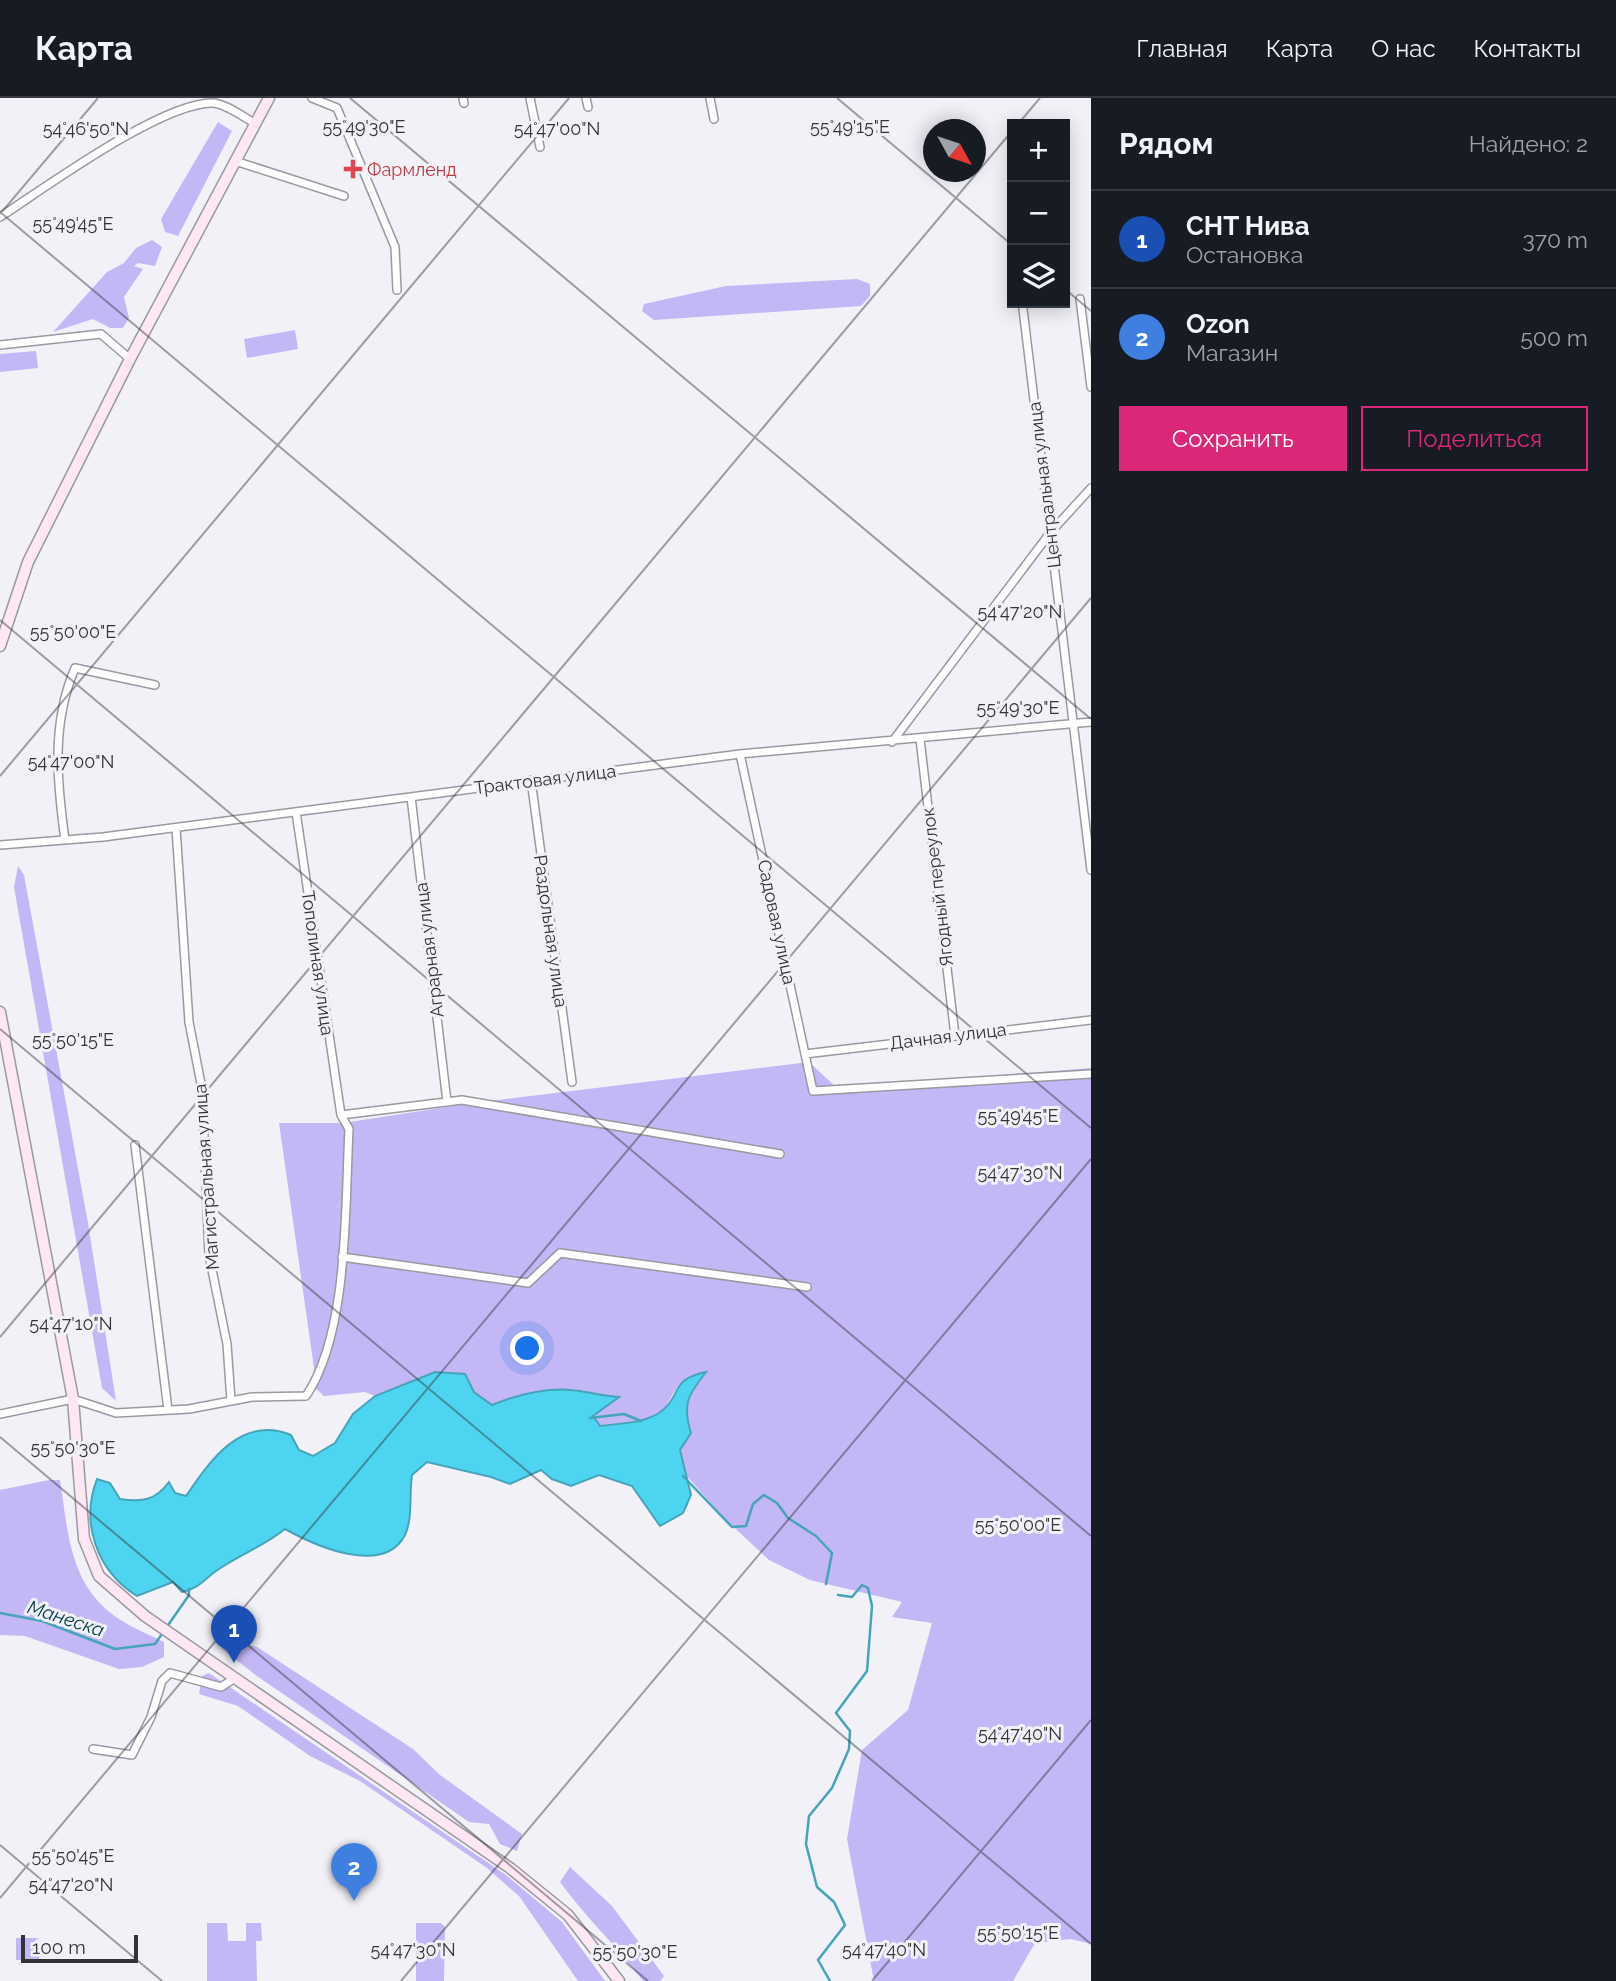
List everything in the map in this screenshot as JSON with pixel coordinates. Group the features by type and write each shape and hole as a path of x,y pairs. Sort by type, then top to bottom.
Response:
{"main road":[{"path":"0,646 28,562 130,359 269,98"},
{"path":"0,1012 73,1399 84,1539 99,1576 145,1616 510,1868 568,1915 619,1981"}],"street":[{"path":"312,98 337,108 395,247 397,290"},
{"path":"530,98 540,147"},
{"path":"586,98 588,107"},
{"path":"710,98 714,120"},
{"path":"0,217 112,144 190,105 216,102 255,123"},
{"path":"235,161 344,196"},
{"path":"1080,299 1091,387"},
{"name":"Центральная улица","path":"1023,309 1091,870"},
{"path":"0,345 101,334 130,359"},
{"path":"892,742 1050,533 1091,488"},
{"path":"65,840 58,795 57,725 75,668 155,685"},
{"name":"Трактовая улица","path":"0,845 176,828 740,754 1091,722"},
{"name":"Ягодный переулок","path":"920,739 954,1036"},
{"name":"Садовая улица","path":"740,754 813,1091 1091,1074"},
{"name":"Раздольная улица","path":"531,780 572,1082"},
{"name":"Аграрная улица","path":"411,797 447,1102"},
{"name":"Тополиная улица","path":"231,1401 252,1396 306,1395 330,1339 342,1257 349,1129 341,1115 296,812"},
{"name":"Магистральная улица","path":"176,828 189,1022 202,1089 209,1255 227,1344 231,1401"},
{"name":"Дачная улица","path":"805,1054 1091,1020"},
{"path":"341,1115 462,1100 780,1154"},
{"path":"135,1145 168,1410"},
{"path":"342,1257 528,1283 560,1253 807,1287"},
{"path":"0,1414 73,1399 116,1413 168,1410 231,1401"},
{"path":"93,1749 132,1755 151,1717 162,1681 170,1673 221,1687 235,1678"}],"shaded area":[{"path":"218,122 232,131 178,236 165,232 161,219"},
{"path":"152,240 162,247 155,266 138,263 134,266 143,269 124,297 129,318 123,328 110,328 93,319 53,332 107,272 124,263 136,248"},
{"path":"857,279 870,284 870,296 861,306 654,320 642,311 644,304 726,286"},
{"path":"295,330 298,349 247,358 244,339"},
{"path":"36,351 38,368 0,372 0,354"},
{"path":"18,866 24,875 88,1223 116,1401 102,1388 14,887"},
{"path":"809,1062 837,1088 1091,1068 1091,1944 1071,1939 1035,1943 1013,1981 874,1981 847,1839 862,1750 908,1710 932,1623 892,1617 902,1602 810,1580 769,1560 726,1520 684,1473 680,1449 691,1433 687,1407 691,1394 705,1372 679,1384 664,1409 644,1420 600,1426 593,1417 618,1397 579,1390 557,1390 523,1395 492,1405 474,1392 465,1374 435,1372 375,1396 365,1392 324,1396 313,1386 314,1368 279,1123 343,1123 466,1104"},
{"path":"60,1480 73,1555 89,1589 100,1604 116,1617 164,1642 164,1657 142,1667 119,1669 25,1636 0,1635 0,1490"},
{"path":"242,1643 257,1647 413,1749 440,1775 522,1834 517,1851 500,1844 489,1824 469,1822 257,1676 221,1648"},
{"path":"209,1673 506,1875 562,1922 605,1981 578,1981 519,1896 487,1868 360,1781 310,1756 238,1706 199,1694 202,1676"},
{"path":"570,1867 612,1906 664,1976 660,1981 643,1981 570,1895 560,1882"},
{"path":"207,1923 227,1923 228,1941 246,1941 246,1923 261,1923 262,1941 256,1941 257,1981 207,1981"},
{"path":"416,1923 441,1923 445,1927 444,1981 416,1981"},
{"path":"16,1938 39,1938 39,1960 16,1960"}],"water":[{"path":"435,1372 465,1374 474,1392 492,1405 524,1394 547,1390 580,1391 619,1397 593,1416 600,1426 633,1422 656,1415 669,1404 682,1383 706,1372 688,1400 687,1414 691,1433 680,1450 691,1495 683,1513 660,1526 632,1486 599,1475 571,1486 552,1479 541,1470 510,1484 427,1462 412,1475 410,1514 405,1535 395,1547 381,1554 348,1554 313,1543 285,1529 193,1588 182,1592 173,1582 137,1596 123,1586 102,1560 92,1529 90,1512 97,1479 110,1483 120,1499 148,1499 159,1493 169,1482 175,1493 186,1496 217,1455 243,1436 257,1431 273,1430 291,1435 299,1450 313,1456 335,1443 353,1414 375,1396"}],"waterway":[{"name":"Манеска","path":"590,1418 624,1414 641,1421"},
{"name":"Манеска","path":"683,1476 732,1527 746,1526 753,1504 764,1495 777,1503 788,1518 816,1536 832,1553 826,1584"},
{"name":"Манеска","path":"830,1981 818,1960 845,1925 834,1902 817,1887 806,1844 809,1816 832,1788 849,1749 850,1731 836,1713 867,1671 872,1606 868,1588 862,1585 852,1597 838,1595"},
{"name":"Манеска","path":"0,1613 42,1621 115,1649 155,1644 189,1595 189,1589"}],"place":[{"name":"Фармленд","path":"353,169"},
{"name":"СНТ Нива","path":"234,1663"},
{"name":"Ozon","path":"354,1901"}]}
